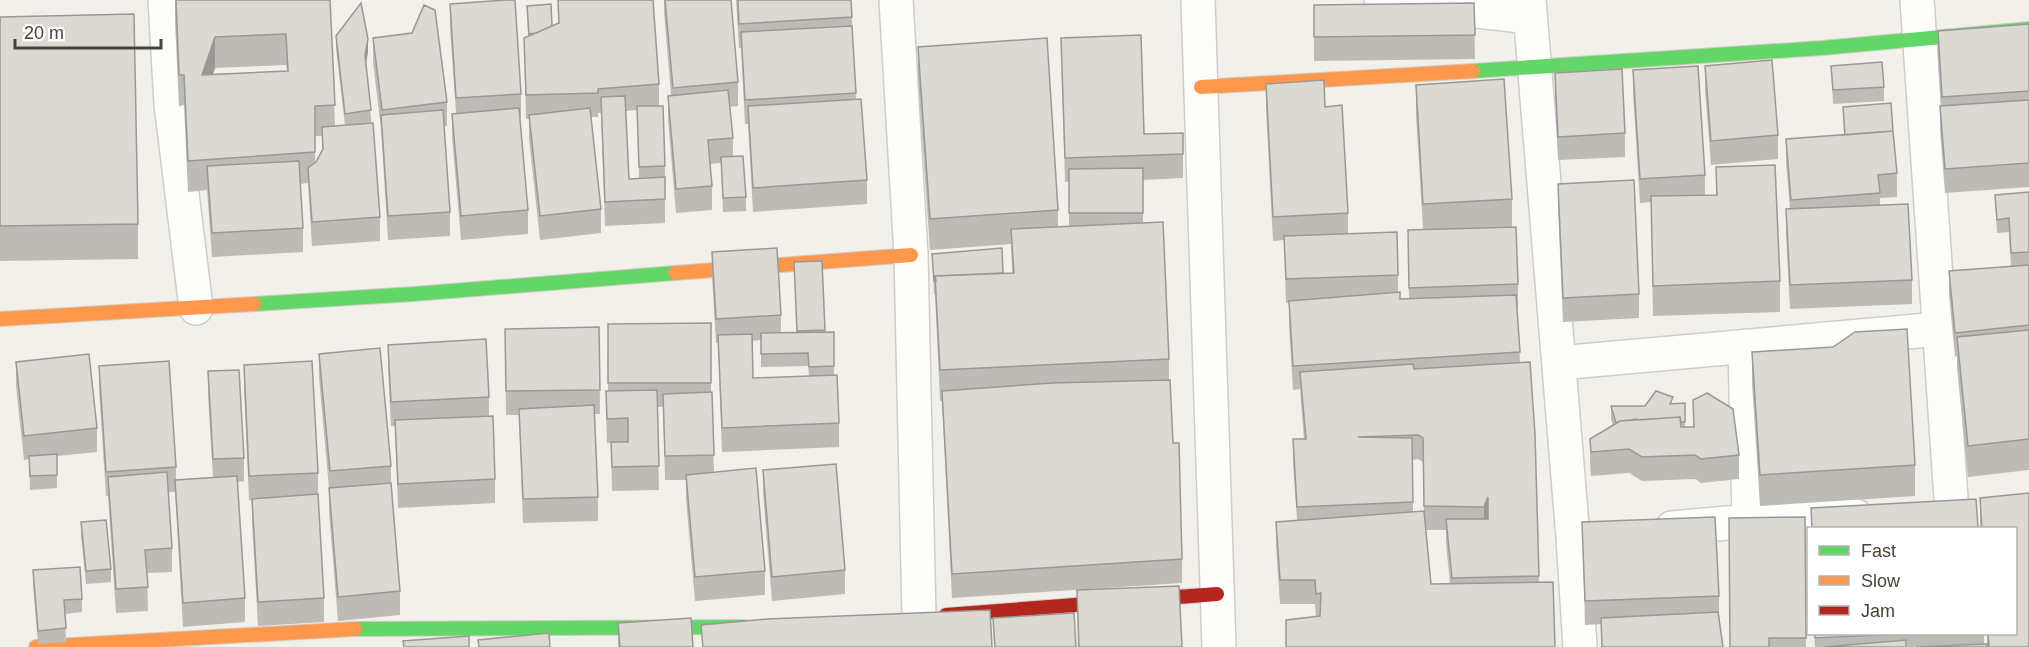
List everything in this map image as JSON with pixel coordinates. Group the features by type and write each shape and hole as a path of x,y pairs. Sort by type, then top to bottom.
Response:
{"street":[{"path":"165,0 171,104 196,308"},
{"path":"896,0 911,255 913,617 1216,594"},
{"path":"1198,0 1219,647"},
{"path":"1381,0 1530,8 1580,647"},
{"path":"1917,0 1939,329 1940,513 1985,510"},
{"path":"1201,87 1536,68 1919,40 2029,29"},
{"path":"0,319 414,294 911,255"},
{"path":"1559,363 1939,329"},
{"path":"1745,346 1749,521"},
{"path":"1643,531 1749,521 1880,516"},
{"path":"1573,538 1608,535"},
{"path":"36,647 377,628 759,626"}],"building":[{"path":"176,0 330,0 335,105 315,106 315,152 188,161 184,75 179,75","holes":["286,34 288,71 202,75 215,37"]},
{"path":"515,0 521,94 456,98 450,4"},
{"path":"558,0 653,0 659,84 598,89 598,93 526,95 524,38 559,23"},
{"path":"665,0 731,0 738,82 673,88"},
{"path":"738,0 851,0 852,17 739,24"},
{"path":"361,3 368,39 365,55 371,110 345,114 336,36"},
{"path":"1474,3 1475,35 1314,37 1314,5"},
{"path":"551,4 552,26 529,34 527,6"},
{"path":"424,5 435,10 447,102 382,110 373,38 412,33"},
{"path":"134,14 138,224 0,226 0,17"},
{"path":"2029,24 2029,91 1942,97 1938,31"},
{"path":"852,26 856,93 745,100 741,32"},
{"path":"1141,35 1144,134 1183,133 1183,154 1065,158 1061,38"},
{"path":"1047,38 1058,210 930,219 918,47"},
{"path":"1772,60 1778,135 1711,141 1705,66"},
{"path":"1882,62 1884,87 1833,90 1831,66"},
{"path":"1698,66 1705,175 1640,179 1633,70"},
{"path":"1622,69 1625,133 1558,137 1555,73"},
{"path":"1504,79 1512,199 1423,204 1416,85"},
{"path":"1324,80 1325,107 1342,105 1348,213 1273,217 1266,84"},
{"path":"728,90 733,138 708,140 712,186 676,189 668,96"},
{"path":"625,96 629,179 665,177 665,199 605,202 601,97"},
{"path":"861,99 867,180 753,188 748,106"},
{"path":"2029,100 2029,163 1945,169 1940,106"},
{"path":"1891,103 1893,131 1845,135 1843,107"},
{"path":"637,106 663,106 665,166 639,167"},
{"path":"519,108 528,210 461,216 452,114"},
{"path":"590,108 601,209 540,216 529,115"},
{"path":"443,110 450,212 388,216 381,115"},
{"path":"373,123 380,217 312,222 308,168 316,162 323,149 322,127"},
{"path":"1893,131 1897,173 1878,175 1880,193 1791,200 1786,139"},
{"path":"743,156 746,197 723,198 721,157"},
{"path":"299,161 303,228 212,233 207,166"},
{"path":"1775,165 1780,281 1653,286 1651,196 1717,195 1716,167"},
{"path":"1143,168 1143,213 1069,213 1069,169"},
{"path":"1634,180 1639,294 1563,298 1558,184"},
{"path":"2029,192 2029,252 2011,253 2009,218 1997,220 1995,195"},
{"path":"1908,204 1912,280 1790,285 1786,209"},
{"path":"1163,222 1169,359 940,370 935,276 1014,273 1011,229"},
{"path":"1516,227 1518,284 1409,288 1408,230"},
{"path":"1397,232 1398,275 1286,279 1284,236"},
{"path":"777,248 781,315 716,319 712,252"},
{"path":"1002,248 1003,273 935,276 936,281 934,281 932,254"},
{"path":"822,261 825,330 797,331 794,262"},
{"path":"2029,265 2029,325 1955,333 1949,271"},
{"path":"1400,292 1400,299 1516,295 1520,352 1293,366 1289,301"},
{"path":"711,323 711,383 608,383 608,324"},
{"path":"599,327 600,390 506,391 505,329"},
{"path":"1907,329 1915,465 1760,475 1752,352 1833,347 1855,332"},
{"path":"2029,330 2029,439 1968,446 1957,337"},
{"path":"834,332 834,366 809,367 808,353 761,354 761,333"},
{"path":"752,334 753,378 837,375 839,423 722,428 718,335"},
{"path":"486,339 489,397 391,402 388,345"},
{"path":"380,348 391,466 330,471 319,354"},
{"path":"89,354 97,428 24,436 16,362"},
{"path":"169,361 176,467 106,472 99,366"},
{"path":"312,361 318,473 249,476 244,365"},
{"path":"1530,362 1535,434 1539,576 1452,578 1446,519 1488,519 1488,497 1484,507 1424,506 1423,438 1418,435 1358,437 1412,438 1413,502 1297,507 1293,439 1306,439 1300,372 1413,364 1414,369"},
{"path":"239,370 244,458 213,459 208,371"},
{"path":"1170,380 1173,443 1179,443 1182,559 952,574 942,391 1052,383"},
{"path":"657,390 659,466 612,467 611,442 628,442 628,418 607,419 606,391"},
{"path":"1656,391 1673,397 1670,404 1685,403 1685,422 1681,422 1680,417 1636,419 1616,423 1611,406 1645,406"},
{"path":"712,392 714,455 665,456 663,394"},
{"path":"1707,393 1733,409 1739,455 1701,459 1695,455 1642,457 1629,449 1591,452 1590,439 1620,421 1680,417 1681,427 1694,427 1693,400"},
{"path":"594,405 598,497 523,499 519,409"},
{"path":"493,416 495,479 398,484 395,420"},
{"path":"57,454 57,475 30,476 29,456"},
{"path":"836,464 845,570 772,577 763,470"},
{"path":"756,468 765,571 695,577 686,475"},
{"path":"167,472 172,548 145,550 148,587 116,589 108,477"},
{"path":"237,476 245,598 183,603 175,480"},
{"path":"391,483 400,591 338,597 329,488"},
{"path":"2029,493 2029,647 1989,647 1988,635 2017,635 2017,527 1982,527 1980,498"},
{"path":"318,494 324,598 258,602 252,499"},
{"path":"1976,499 1978,527 1812,527 1811,508"},
{"path":"1424,511 1431,584 1553,582 1555,647 1286,647 1286,620 1320,616 1321,593 1316,594 1315,580 1280,580 1276,522"},
{"path":"1715,517 1719,596 1585,601 1582,522"},
{"path":"1805,517 1806,638 1769,638 1769,647 1730,647 1729,518"},
{"path":"106,520 111,569 86,571 81,522"},
{"path":"80,567 82,599 64,600 66,628 38,631 33,570"},
{"path":"1179,586 1182,647 1079,647 1077,590"},
{"path":"990,610 992,647 703,647 701,625 767,619"},
{"path":"1718,612 1723,647 1602,647 1601,618"},
{"path":"1074,613 1076,647 995,647 993,618"},
{"path":"691,618 693,647 620,647 618,623"},
{"path":"549,633 550,647 479,647 478,640"},
{"path":"1815,635 1882,635 1815,638"},
{"path":"469,636 469,647 404,647 403,641"},
{"path":"1906,640 1906,647 1824,647"},
{"path":"1987,644 1987,647 1916,647"}],"traffic: fast":[{"path":"1473,71 1822,48 2029,29"},
{"path":"254,304 675,273"},
{"path":"355,629 745,627"}],"traffic: slow":[{"path":"1201,87 1473,71"},
{"path":"675,273 911,255"},
{"path":"0,319 254,304"},
{"path":"36,647 355,629"}],"traffic: jam":[{"path":"946,615 1217,594"}]}
